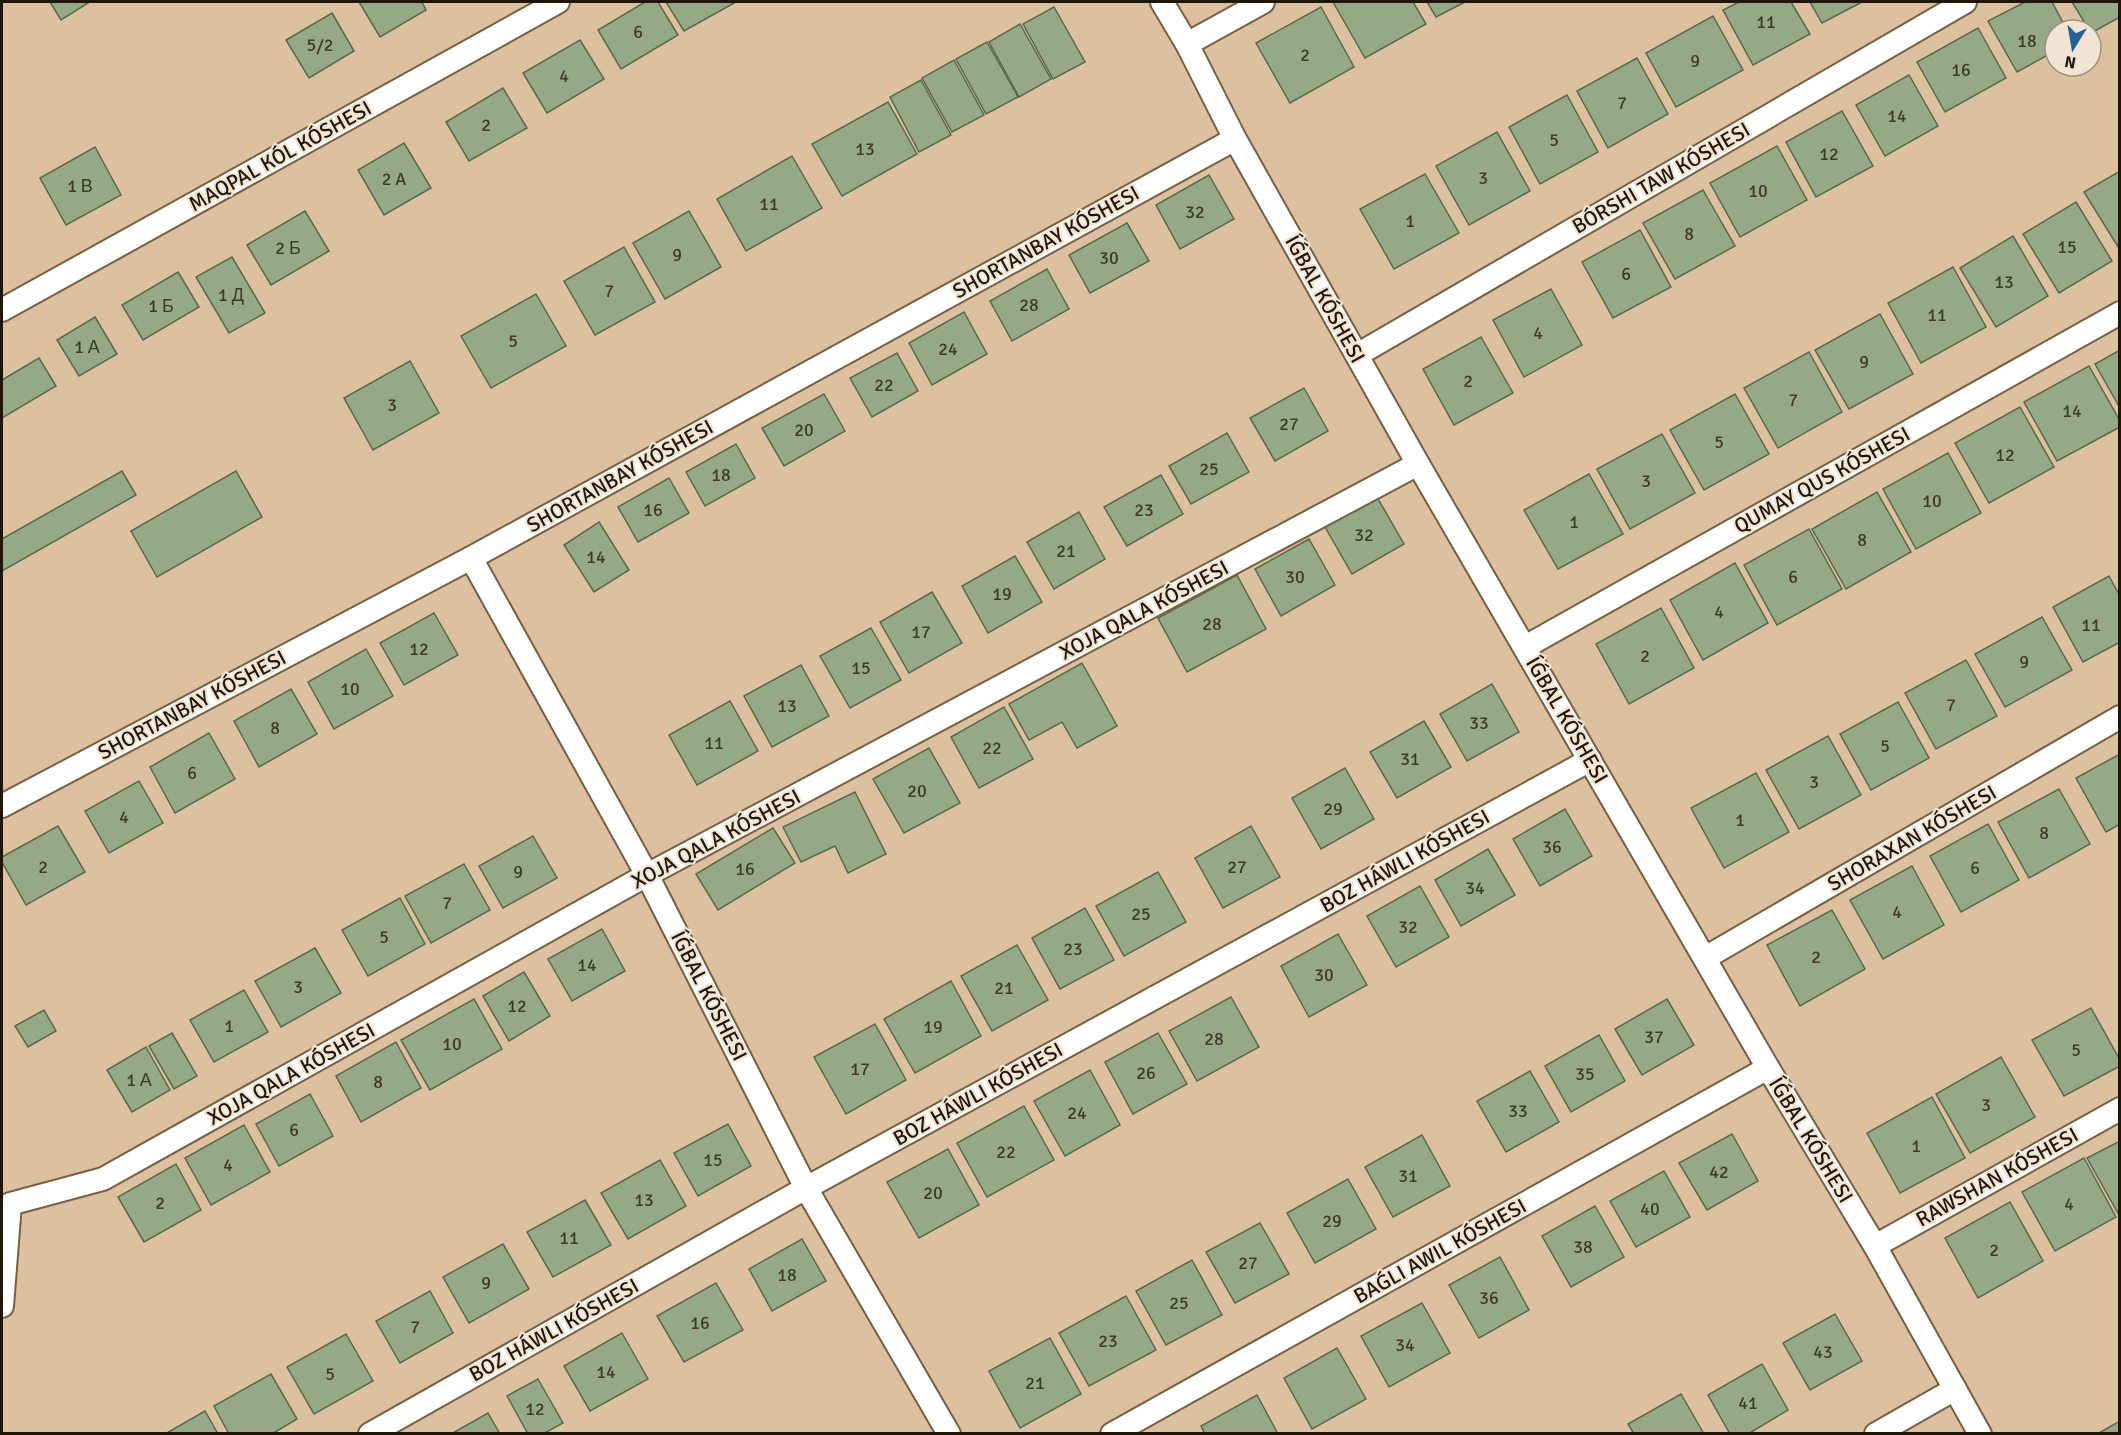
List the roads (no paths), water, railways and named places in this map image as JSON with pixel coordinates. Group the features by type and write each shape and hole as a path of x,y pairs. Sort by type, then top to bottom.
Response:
{"street":[{"name":"MAQPAL KÓL KÓSHESI","path":"2,310 558,2"},
{"name":"ÍǴBAL KÓSHESI","path":"1162,2 1235,139 1418,464 1768,1068 1875,1246 1980,1434"},
{"path":"1186,44 1263,2"},
{"name":"BÓRSHI TAW KÓSHESI","path":"1357,355 1965,2"},
{"name":"SHORTANBAY KÓSHESI","path":"2,806 471,558 1235,139"},
{"name":"QUMAY QUS KÓSHESI","path":"1525,647 2120,314"},
{"name":"XOJA QALA KÓSHESI","path":"2,1306 10,1204 103,1179 647,875 1418,464"},
{"name":"ÍǴBAL KÓSHESI","path":"471,558 647,875 806,1188 948,1434"},
{"name":"SHORAXAN KÓSHESI","path":"1705,958 2120,717"},
{"name":"BOZ HÁWLI KÓSHESI","path":"370,1434 806,1188 1590,760"},
{"path":"1113,1434 1768,1068"},
{"name":"RAWSHAN KÓSHESI","path":"1875,1246 2120,1108"},
{"path":"1876,1434 1955,1389"}]}
